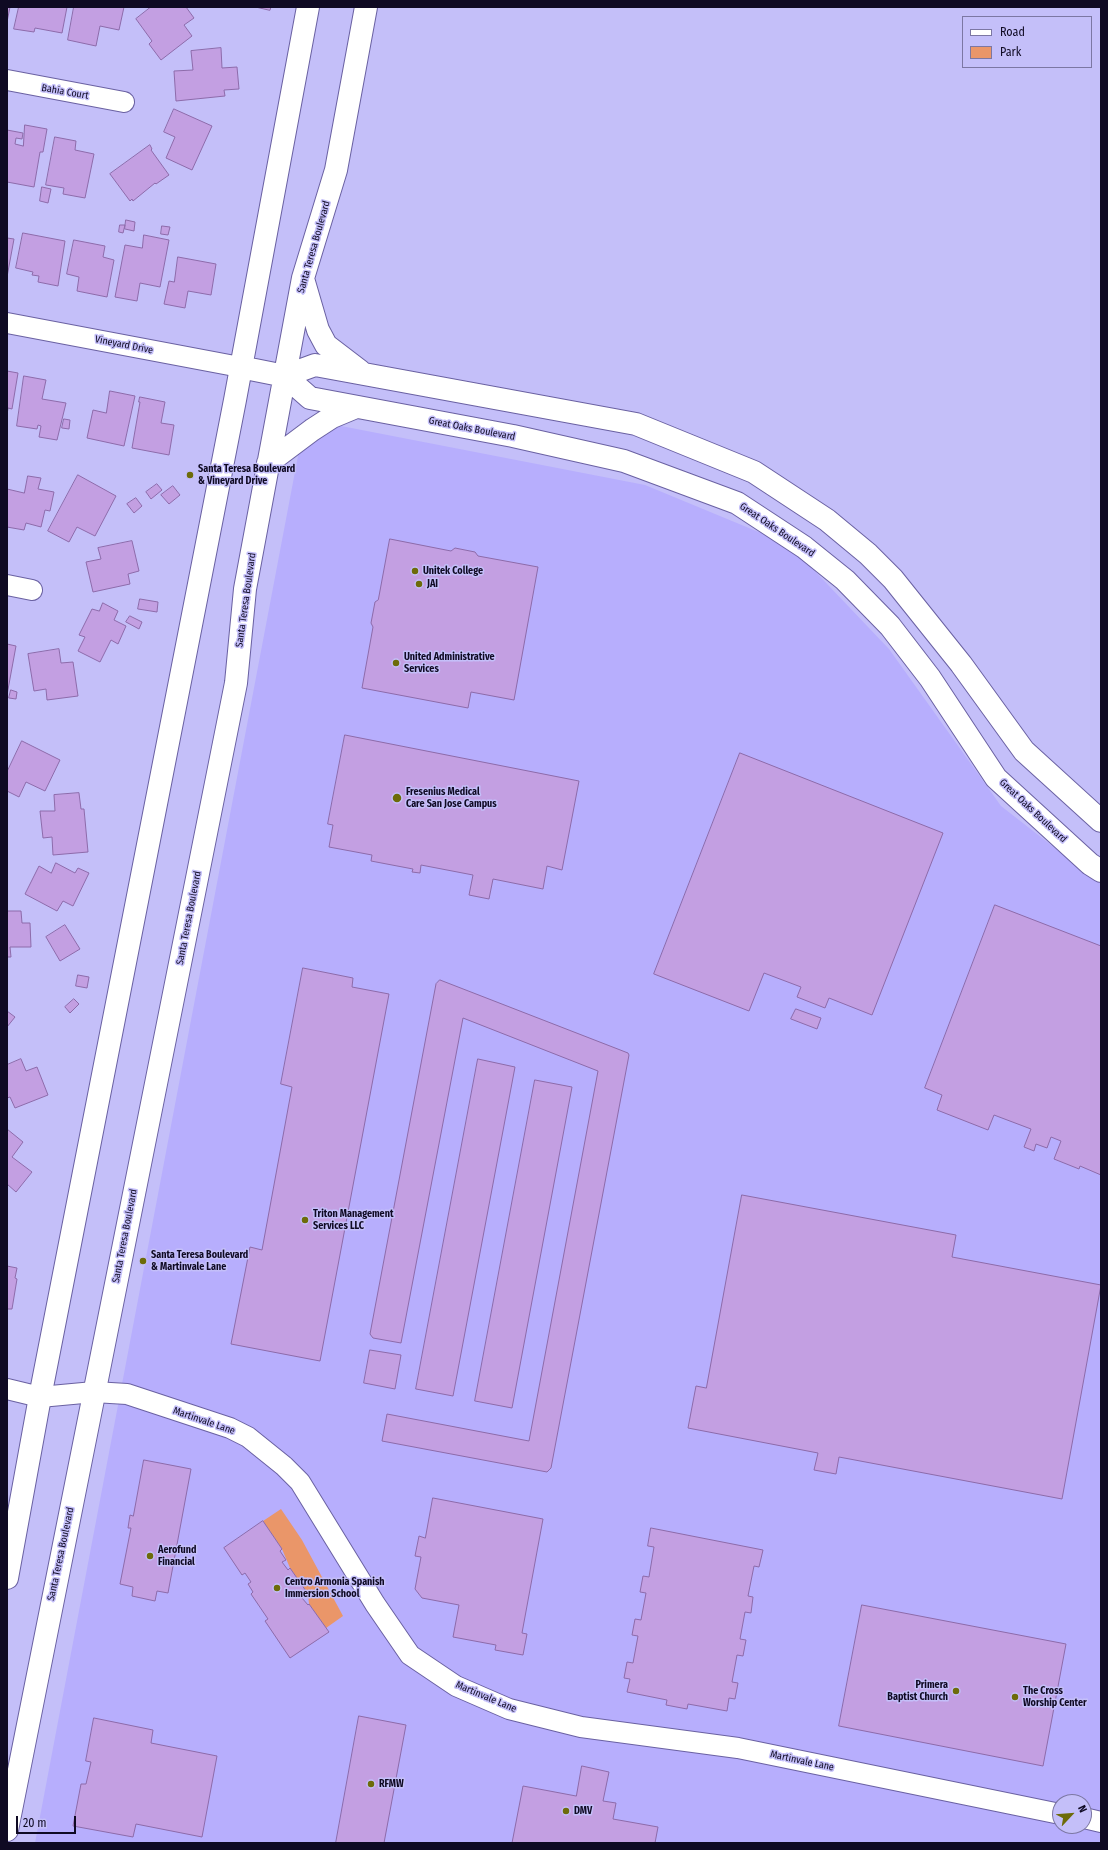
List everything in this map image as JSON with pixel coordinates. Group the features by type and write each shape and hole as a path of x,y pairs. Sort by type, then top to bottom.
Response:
{"main road":[{"path":"7,1578 40,1397 240,367 308,7"},
{"name":"Santa Teresa Boulevard","path":"7,1830 236,683 246,589 303,278 336,170 366,7"},
{"path":"303,278 318,330 326,345 364,374"},
{"path":"240,367 285,376 315,365 636,424 754,472 827,520 868,554 893,579 960,664 1024,751 1101,821"},
{"name":"Great Oaks Boulevard","path":"285,376 310,398 513,436 624,461 737,503 804,547 845,580 890,626 926,672 996,778 1090,864 1101,871"},
{"path":"268,463 332,417 356,407"}],"street":[{"name":"Bahia Court","path":"7,80 124,102"},
{"name":"Vineyard Drive","path":"7,323 240,367"},
{"path":"7,585 32,590"},
{"name":"Martinvale Lane","path":"7,1390 40,1397 94,1392 127,1394 230,1428 248,1437 284,1466 300,1482 375,1604 410,1654 456,1686 509,1709 582,1727 738,1748 1052,1812"}],"shaded area":[{"path":"305,419 645,485 790,545 889,649 1001,806 1101,884 1101,1843 35,1843"}],"green space":[{"path":"281,1509 302,1540 343,1616 326,1628 309,1604 308,1594 290,1568 282,1549 263,1521"}],"building":[{"path":"7,7 10,7 7,22"},
{"path":"19,7 67,7 62,33 35,28 34,32 14,29"},
{"path":"74,7 124,7 119,30 100,26 96,46 68,40"},
{"path":"151,7 186,7 194,18 184,25 192,36 161,60 149,44 152,41 136,19"},
{"path":"256,7 271,7 270,10"},
{"path":"221,48 222,68 237,67 239,89 224,90 225,96 176,101 174,71 193,70 191,51"},
{"path":"174,109 212,126 192,170 166,158 175,137 164,132"},
{"path":"25,125 47,129 43,152 40,152 34,187 7,182 7,130 23,133 22,139 16,138 15,144 23,146"},
{"path":"55,137 76,141 75,150 94,154 85,198 63,194 64,188 46,185"},
{"path":"150,145 151,150 169,175 156,184 155,183 133,201 132,199 130,201 110,174"},
{"path":"42,187 51,189 48,203 40,201"},
{"path":"126,220 135,222 134,231 125,229"},
{"path":"120,225 125,225 123,233 119,232"},
{"path":"162,226 170,227 168,235 161,234"},
{"path":"23,233 65,241 58,286 38,282 39,276 32,275 33,272 16,268"},
{"path":"144,235 169,240 160,287 140,283 137,301 115,297 125,245 142,248"},
{"path":"7,238 14,239 7,277"},
{"path":"74,240 105,246 103,257 114,260 107,297 77,291 79,277 67,274"},
{"path":"178,257 216,264 211,295 188,291 185,308 164,304 169,281 174,282"},
{"path":"7,371 18,373 12,409 8,408 7,415"},
{"path":"24,376 46,380 42,399 66,403 57,440 39,437 41,426 38,425 37,429 17,426"},
{"path":"110,391 135,396 124,446 87,438 93,410 106,413"},
{"path":"140,397 165,402 161,423 174,425 169,455 132,448"},
{"path":"64,419 70,420 69,429 62,428"},
{"path":"78,475 116,496 95,536 77,527 69,542 48,531"},
{"path":"28,476 41,478 38,489 54,492 50,511 45,510 41,527 26,523 24,530 7,527 7,489 24,493"},
{"path":"157,484 162,490 151,499 146,492"},
{"path":"173,486 180,495 169,504 161,495"},
{"path":"136,498 142,506 134,513 127,504"},
{"path":"390,539 451,551 455,548 475,552 478,556 538,567 514,700 471,692 468,708 362,688 373,627 371,623 375,602 378,600"},
{"path":"132,541 139,571 128,574 130,584 93,592 86,562 101,559 98,548"},
{"path":"140,599 158,602 157,612 138,609"},
{"path":"103,603 118,611 114,620 126,626 118,644 111,640 100,662 78,651 85,637 79,635 92,609 99,611"},
{"path":"130,616 142,622 139,629 126,622"},
{"path":"7,644 16,646 7,695"},
{"path":"59,649 61,663 73,662 78,696 47,700 46,689 34,691 28,654"},
{"path":"11,690 17,692 16,699 9,698"},
{"path":"345,735 579,781 562,870 547,866 543,889 493,879 489,899 469,895 473,875 421,865 420,873 412,872 413,869 371,861 372,855 329,847 333,825 328,824"},
{"path":"22,741 60,760 45,791 26,782 19,797 7,791 7,772"},
{"path":"740,753 943,833 872,1015 829,998 825,1008 797,997 801,987 764,973 749,1011 654,974"},
{"path":"79,793 81,809 84,809 88,852 53,855 52,837 43,838 40,811 55,811 54,795"},
{"path":"56,863 75,873 78,868 89,873 73,906 63,901 57,911 25,894 39,866 51,873"},
{"path":"995,905 1101,946 1101,1175 1080,1166 1079,1169 1054,1159 1061,1141 1051,1137 1047,1148 1036,1144 1034,1151 1024,1147 1031,1129 994,1115 988,1130 937,1110 942,1095 925,1088"},
{"path":"7,911 21,911 22,923 30,923 31,947 10,947 11,957 7,957"},
{"path":"65,925 80,949 60,961 46,937"},
{"path":"303,968 353,978 352,987 389,994 320,1361 231,1344 250,1247 262,1250 292,1087 281,1084"},
{"path":"78,975 89,977 87,988 76,986"},
{"path":"440,980 628,1053 629,1055 551,1468 547,1472 382,1441 387,1414 529,1441 598,1071 463,1018 401,1343 373,1338 370,1334 436,984"},
{"path":"74,999 79,1004 70,1013 65,1007"},
{"path":"796,1009 821,1018 817,1029 791,1019"},
{"path":"7,1011 15,1017 7,1027"},
{"path":"21,1059 26,1071 37,1067 48,1095 15,1108 10,1097 7,1098 7,1065"},
{"path":"478,1059 515,1067 453,1396 416,1389"},
{"path":"535,1080 572,1087 512,1408 475,1401"},
{"path":"7,1129 23,1142 12,1157 32,1172 16,1192 7,1184"},
{"path":"742,1195 956,1235 952,1257 1101,1285 1062,1499 839,1457 836,1474 814,1470 818,1453 688,1428 696,1386 706,1388"},
{"path":"7,1266 17,1268 15,1278 17,1279 12,1309 7,1309"},
{"path":"370,1350 401,1355 395,1389 364,1383"},
{"name":"Aerofund Financial","path":"144,1460 191,1469 168,1593 157,1591 155,1601 132,1596 133,1587 120,1584 131,1528 128,1528 130,1515 133,1516"},
{"path":"433,1498 543,1519 522,1633 527,1634 523,1655 495,1650 496,1645 453,1637 459,1605 422,1598 415,1589 421,1557 415,1556 419,1536 425,1538"},
{"name":"Centro Armonia Spanish Immersion School","path":"263,1521 282,1549 280,1551 286,1560 282,1562 288,1570 290,1568 308,1594 302,1598 308,1605 309,1604 329,1632 290,1658 265,1621 268,1619 251,1594 253,1592 248,1584 251,1582 245,1573 242,1575 224,1548"},
{"path":"651,1528 763,1550 759,1567 754,1566 748,1596 753,1597 751,1613 745,1612 740,1639 746,1640 743,1656 737,1655 732,1682 738,1683 735,1699 729,1698 727,1711 688,1704 687,1709 666,1705 667,1700 627,1692 630,1679 624,1678 627,1662 633,1663 638,1636 632,1635 635,1619 641,1620 646,1593 640,1592 643,1576 649,1577 654,1547 648,1546"},
{"path":"862,1605 1066,1644 1043,1766 839,1726"},
{"name":"RFMW","path":"359,1716 406,1725 384,1843 336,1843"},
{"path":"94,1718 153,1730 151,1743 217,1756 202,1837 136,1824 133,1837 73,1826 81,1784 86,1784 91,1762 86,1761"},
{"name":"DMV","path":"582,1766 609,1772 603,1801 616,1803 613,1819 658,1827 655,1843 512,1843 523,1786 576,1796"}],"place":[{"name":"Santa Teresa Boulevard & Vineyard Drive","path":"190,475"},
{"name":"Unitek College","path":"415,571"},
{"name":"JAI","path":"419,584"},
{"name":"United Administrative Services","path":"396,663"},
{"name":"Fresenius Medical Care San Jose Campus","path":"397,798"},
{"name":"Triton Management Services LLC","path":"305,1220"},
{"name":"Santa Teresa Boulevard & Martinvale Lane","path":"143,1261"},
{"name":"Aerofund Financial","path":"150,1556"},
{"name":"Centro Armonia Spanish Immersion School","path":"277,1588"},
{"name":"Primera Baptist Church","path":"956,1691"},
{"name":"The Cross Worship Center","path":"1015,1697"},
{"name":"RFMW","path":"371,1784"},
{"name":"DMV","path":"566,1811"}]}
